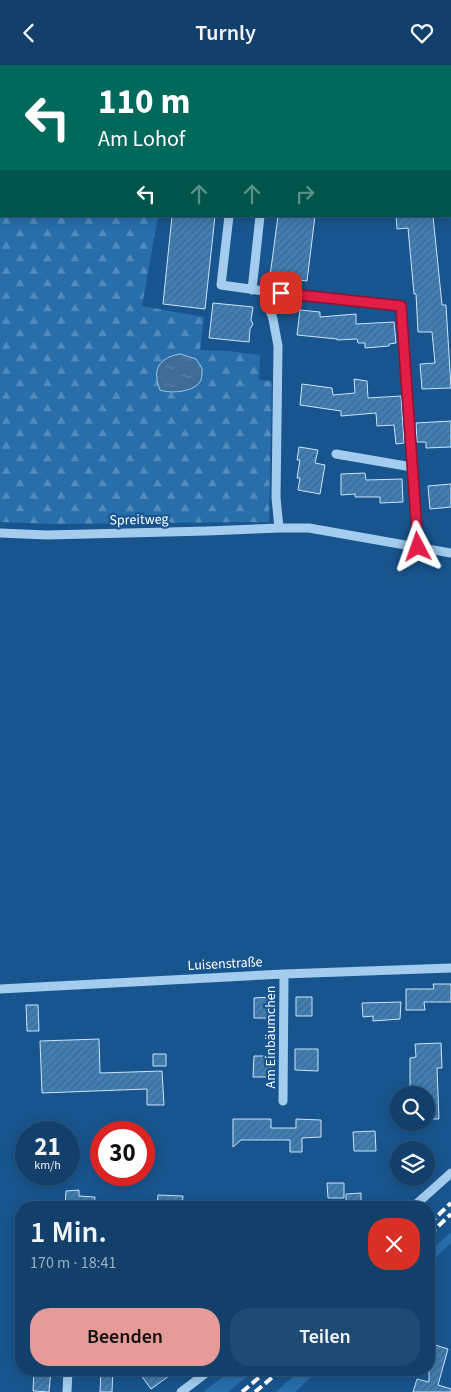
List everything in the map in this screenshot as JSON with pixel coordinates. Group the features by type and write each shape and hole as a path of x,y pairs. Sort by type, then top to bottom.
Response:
{"street":[{"path":"229,217 221,285 401,306 418,547"},
{"path":"252,290 260,217"},
{"path":"264,291 273,319 278,346 276,498 279,527"},
{"path":"336,454 412,467"},
{"name":"Spreitweg","path":"0,533 57,535 279,527 309,528 451,553"},
{"name":"Luisenstraße","path":"0,989 284,974 451,968"},
{"name":"Am Einbäumchen","path":"283,1101 284,974"},
{"path":"420,1201 451,1173"},
{"path":"67,1392 68,1376"},
{"path":"180,1392 202,1376"}],"green space":[{"path":"0,217 158,217 142,306 204,317 200,350 260,355 259,380 272,381 269,522 53,524 0,522","holes":["180,354 196,359 202,368 197,384 182,391 156,379 160,365"]},
{"path":"451,1232 451,1243 435,1258 435,1247"},
{"path":"224,1376 248,1376 228,1392 203,1392"},
{"path":"293,1376 312,1376 295,1392 276,1392"}],"water":[{"path":"180,354 196,359 202,368 201,380 194,387 183,391 170,392 160,390 157,377 159,366 166,359"}],"building":[{"path":"172,217 215,217 205,309 163,304"},
{"path":"278,217 315,217 307,281 270,276"},
{"path":"396,217 433,217 442,305 446,305 451,388 422,389 420,364 435,363 432,332 418,332 416,294 414,294 408,228 397,229"},
{"path":"213,303 253,307 251,320 253,324 250,329 249,342 209,338"},
{"path":"300,310 320,312 320,317 356,314 356,324 394,322 396,343 389,344 389,346 365,348 365,343 358,343 357,339 337,340 297,335"},
{"path":"354,379 367,381 368,398 401,396 404,443 396,444 394,425 377,426 376,413 341,416 341,411 300,405 302,384 332,388 333,395 355,393"},
{"path":"451,421 451,447 426,448 426,442 417,442 416,423"},
{"path":"299,447 318,450 315,463 325,465 320,494 298,490 300,478 297,478 300,460 297,460"},
{"path":"365,473 366,480 402,479 403,502 380,503 380,497 355,497 355,494 341,495 341,474"},
{"path":"451,484 451,507 430,509 428,486"},
{"path":"433,984 451,984 451,1002 424,1002 425,1010 406,1010 406,989 434,989"},
{"path":"270,997 270,1018 254,1018 254,998"},
{"path":"296,997 312,997 312,1016 296,1016"},
{"path":"401,1002 400,1019 373,1021 373,1016 363,1017 362,1003"},
{"path":"26,1005 38,1005 39,1031 27,1031"},
{"path":"99,1039 100,1073 162,1071 164,1105 147,1105 147,1089 42,1093 40,1041"},
{"path":"441,1043 442,1068 437,1068 439,1119 435,1119 435,1086 410,1086 410,1058 416,1057 415,1044"},
{"path":"295,1049 318,1049 318,1071 295,1070"},
{"path":"153,1054 166,1054 166,1066 153,1066"},
{"path":"254,1056 271,1056 271,1077 253,1077"},
{"path":"233,1119 271,1119 271,1128 296,1128 296,1119 321,1120 321,1137 302,1138 302,1152 290,1152 290,1140 241,1140 233,1147"},
{"path":"375,1131 376,1151 354,1151 353,1132"},
{"path":"327,1183 344,1183 344,1198 328,1198"},
{"path":"79,1190 79,1196 95,1197 95,1201 65,1201 66,1191"},
{"path":"361,1193 361,1201 346,1201 346,1194"},
{"path":"158,1195 183,1196 183,1201 158,1201"},
{"path":"435,1345 448,1349 438,1385 451,1389 451,1392 413,1392 417,1379 429,1382 429,1376 435,1376"},
{"path":"34,1376 50,1376 49,1392 33,1391"},
{"path":"101,1376 113,1376 112,1392 100,1392"},
{"path":"141,1376 169,1376 151,1389"}],"railway":[{"path":"435,1218 451,1203"},
{"path":"435,1229 451,1214"},
{"path":"242,1392 261,1376"},
{"path":"255,1392 274,1376"}],"route":[{"path":"281,293 401,306 418,547"}]}
